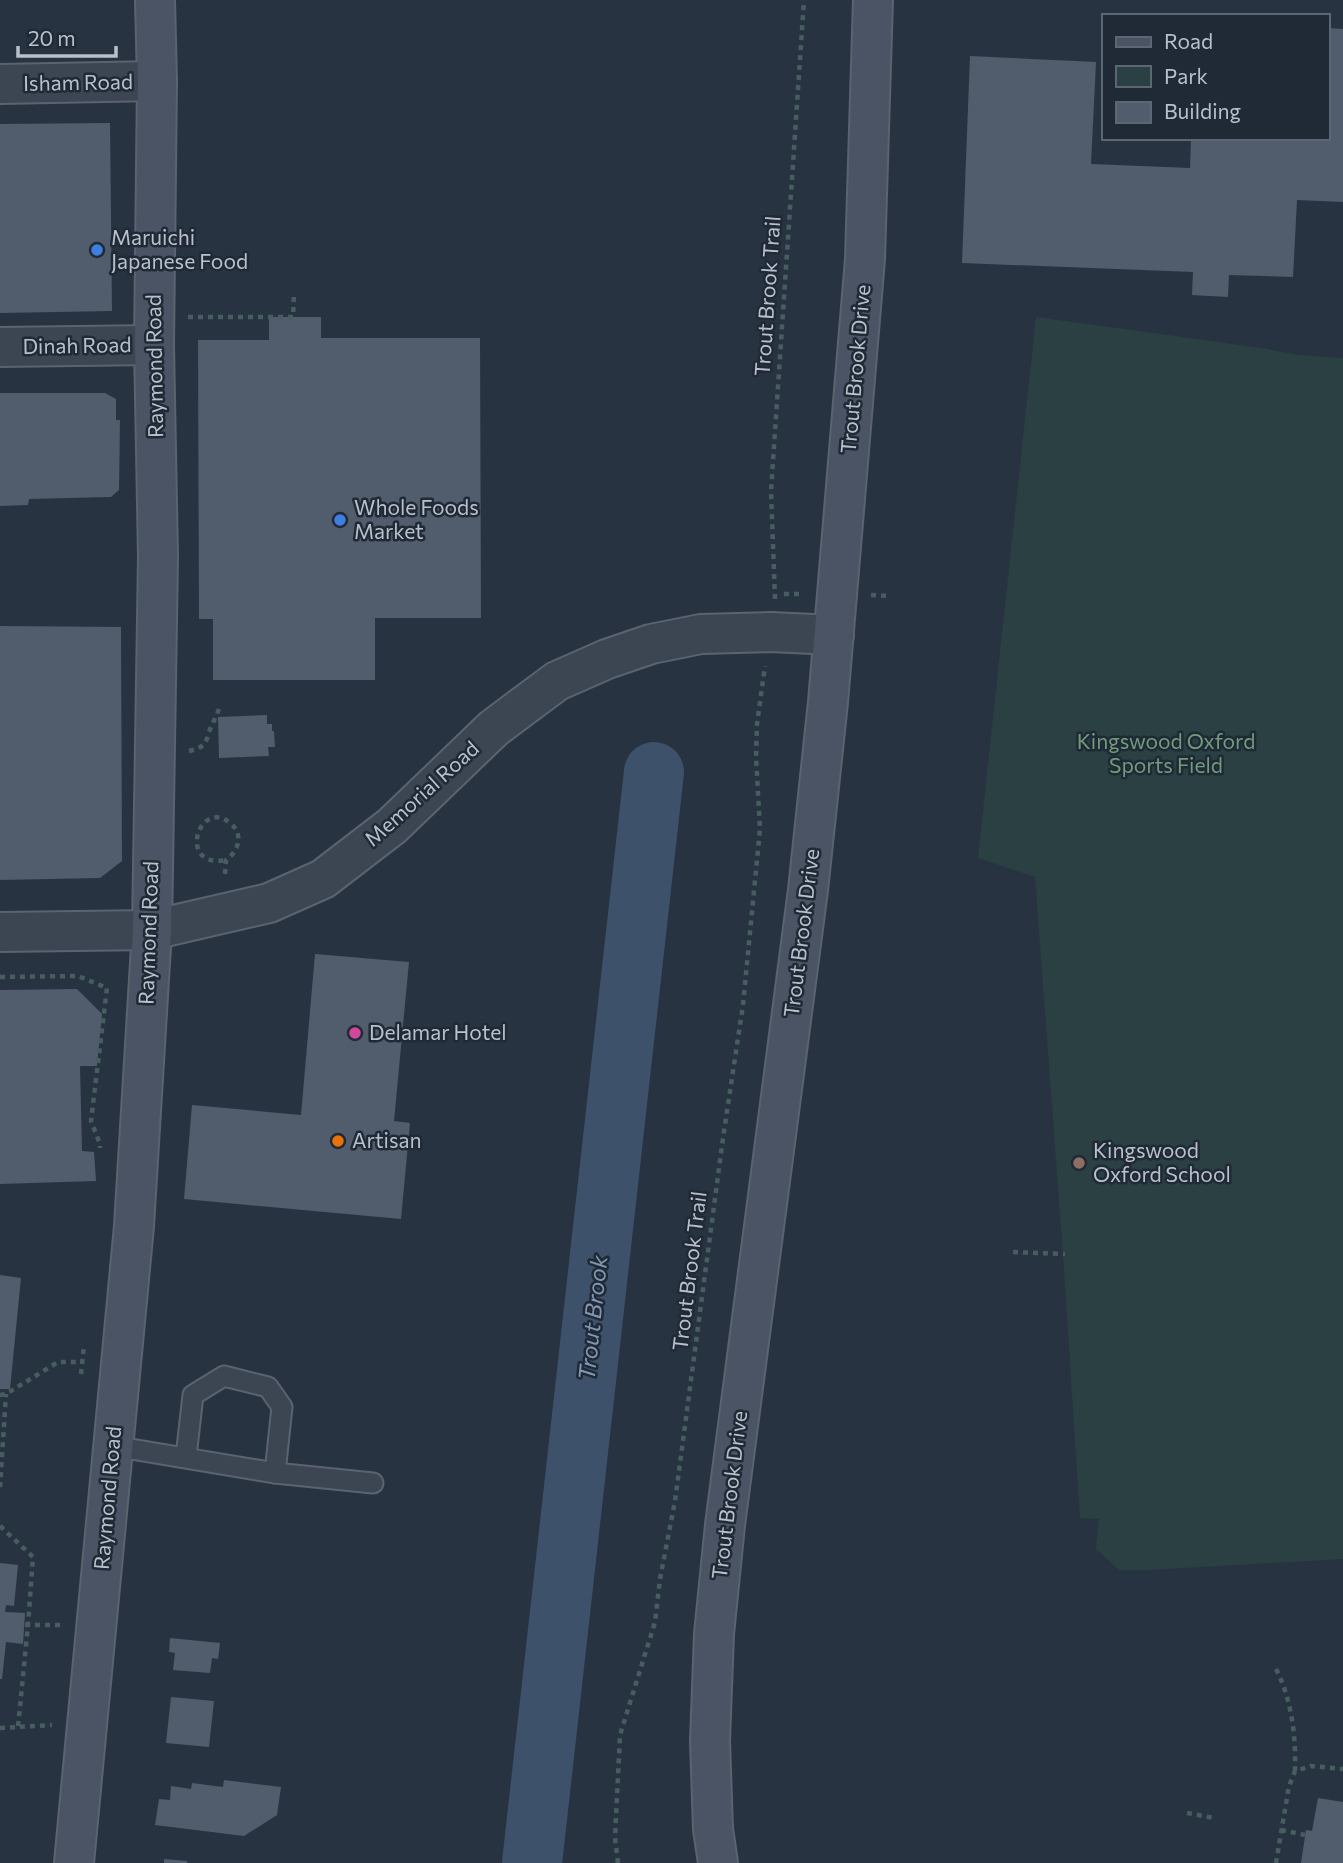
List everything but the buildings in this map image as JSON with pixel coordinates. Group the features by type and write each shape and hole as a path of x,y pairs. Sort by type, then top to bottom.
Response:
{"street":[{"name":"Raymond Road","path":"74,1863 134,1226 152,930 158,557 154,345 157,81 155,0"},
{"name":"Trout Brook Drive","path":"718,1863 713,1829 710,1741 715,1620 726,1511 808,890 828,702 865,259 873,0"},
{"name":"Isham Road","path":"0,84 157,81"},
{"name":"Dinah Road","path":"0,347 154,345"},
{"name":"Memorial Road","path":"0,932 152,930 269,903 323,879 392,826 494,728 556,681 651,644 701,634 771,632 834,635"}],"lane":[{"path":"186,1457 193,1395 224,1376 268,1387 282,1407 275,1473"},
{"path":"113,1446 275,1473 373,1483"}],"path":[{"name":"Trout Brook Trail","path":"776,594 771,491 804,0"},
{"path":"180,317 293,317 294,294"},
{"name":"Trout Brook Trail","path":"618,1863 615,1838 620,1735 655,1622 675,1501 743,1005 760,829 756,756 757,724 764,677"},
{"path":"181,752 193,751 207,743 219,709"},
{"path":"212,819 226,820 237,830 239,844 232,856 226,860 206,858 197,848 196,834 200,827 212,819"},
{"path":"225,874 226,860"},
{"path":"0,977 78,976 107,988 91,1121 100,1144 100,1157"},
{"path":"1013,1252 1065,1254"},
{"path":"0,1487 3,1395 58,1362 82,1362 85,1335"},
{"path":"0,1526 33,1558 18,1727"},
{"path":"27,1625 60,1625"},
{"path":"1276,1669 1286,1687 1294,1736 1295,1771 1289,1786 1276,1863"},
{"path":"0,1728 52,1725"},
{"path":"1295,1771 1311,1766 1343,1769"},
{"path":"1187,1813 1214,1818"},
{"path":"1281,1830 1305,1835"}],"green space":[{"name":"Kingswood Oxford Sports Field","path":"1036,317 1298,355 1343,358 1343,1559 1119,1570 1096,1549 1099,1519 1080,1518 1035,877 978,858"}],"waterway":[{"name":"Trout Brook","path":"532,1863 654,772"}],"place":[{"name":"Maruichi Japanese Food","path":"97,250"},
{"name":"Whole Foods Market","path":"340,520"},
{"name":"Delamar Hotel","path":"355,1033"},
{"name":"Artisan","path":"338,1141"},
{"name":"Kingswood Oxford School","path":"1079,1163"}]}
